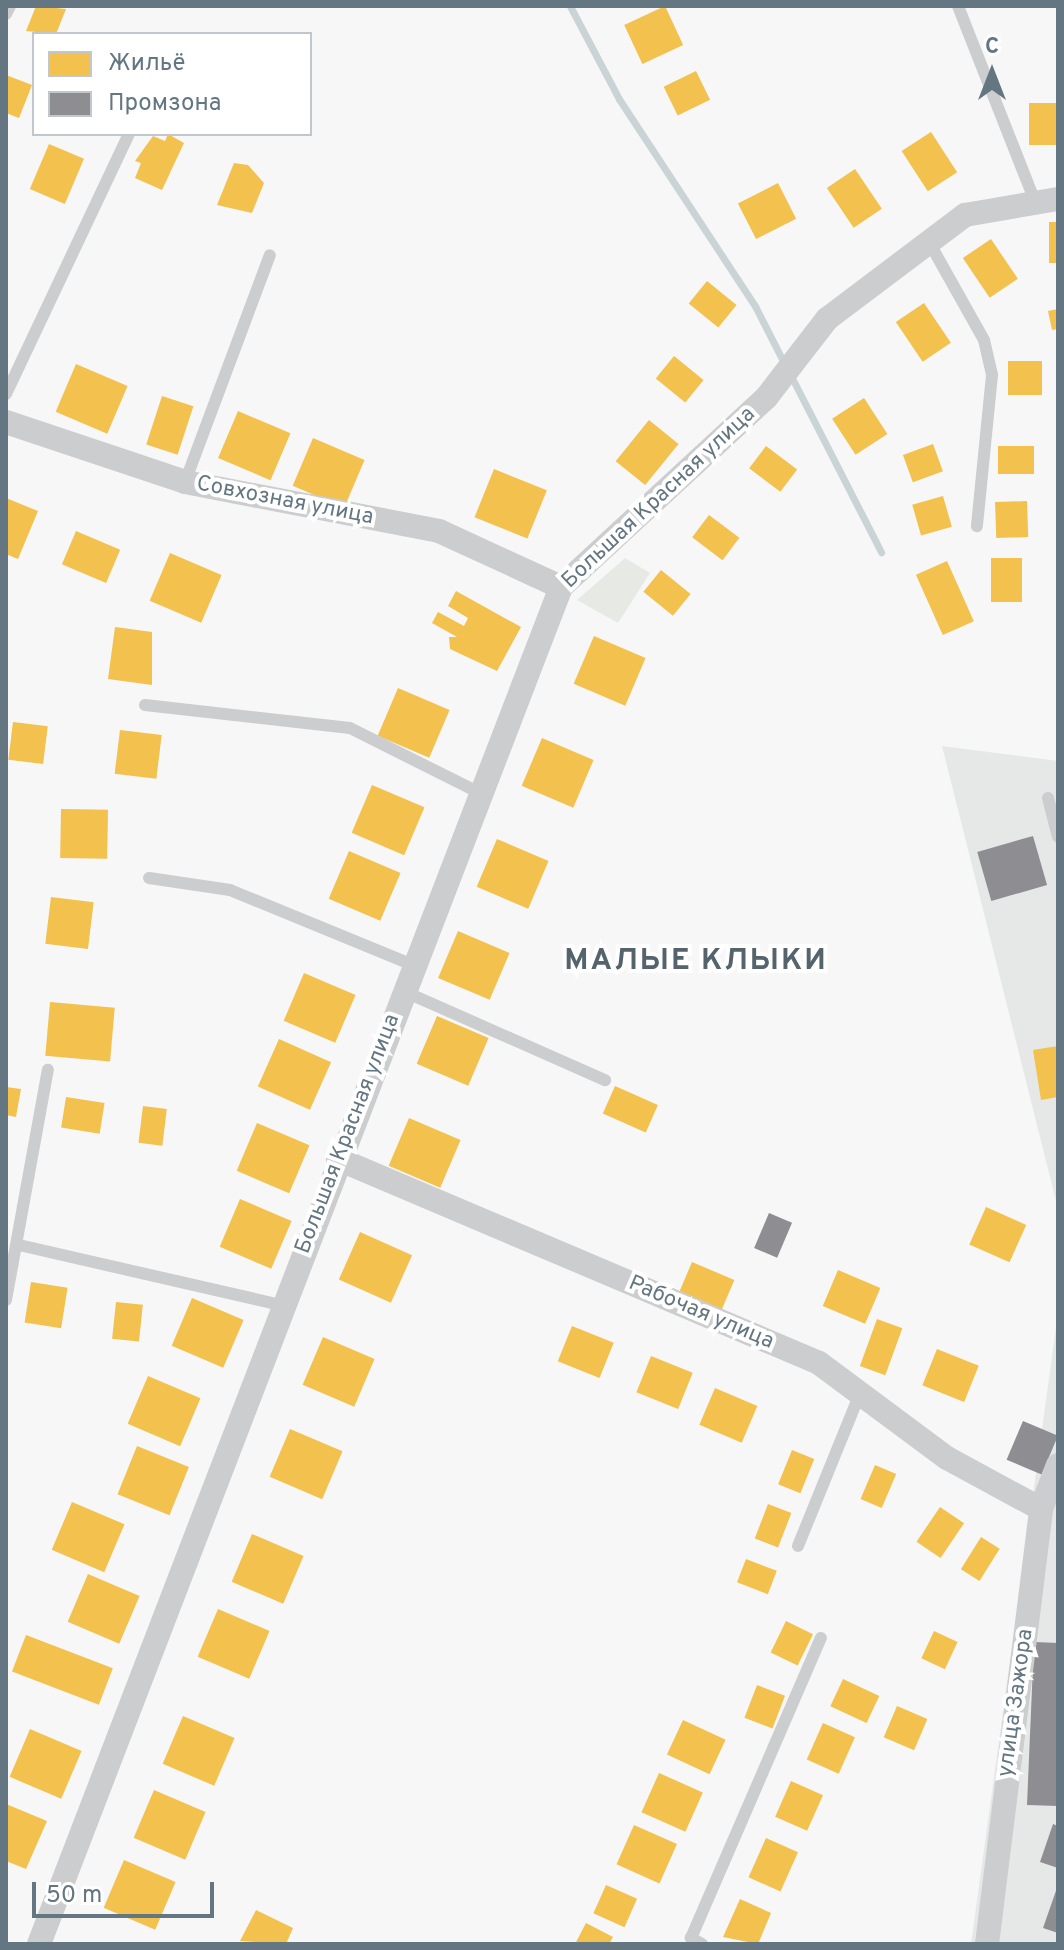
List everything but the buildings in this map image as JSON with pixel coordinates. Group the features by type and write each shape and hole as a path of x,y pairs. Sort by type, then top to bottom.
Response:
{"street":[{"path":"929,242 965,215 1047,200"},
{"name":"Большая Красная улица","path":"39,1944 338,1159 561,587 766,398 827,319 929,242"},
{"name":"Совхозная улица","path":"6,422 185,482 439,531 561,587"},
{"name":"Рабочая улица","path":"338,1159 819,1363 858,1398 1041,1509"},
{"name":"улица Зажора","path":"987,1944 1041,1509 1058,1465"}],"lane":[{"path":"6,14 10,6"},
{"path":"958,6 1047,200"},
{"path":"6,394 128,136"},
{"path":"929,242 984,340 992,375 977,526"},
{"path":"185,482 270,255"},
{"path":"145,705 350,728 480,793"},
{"path":"1048,798 1058,837"},
{"path":"149,878 230,890 413,965"},
{"path":"403,991 605,1080"},
{"path":"6,1300 19,1245 48,1070"},
{"path":"19,1245 282,1305"},
{"path":"798,1546 858,1398"},
{"path":"702,1944 691,1938 821,1638"}],"shaded area":[{"path":"625,558 650,573 618,623 577,600"},
{"path":"942,746 1058,761 1058,1209"},
{"path":"1058,1313 1058,1944 971,1944"}],"waterway":[{"path":"570,6 619,99 755,306 785,365"},
{"path":"791,376 881,552"}],"district":[{"name":"МАЛЫЕ КЛЫКИ","path":"696,962"}]}
